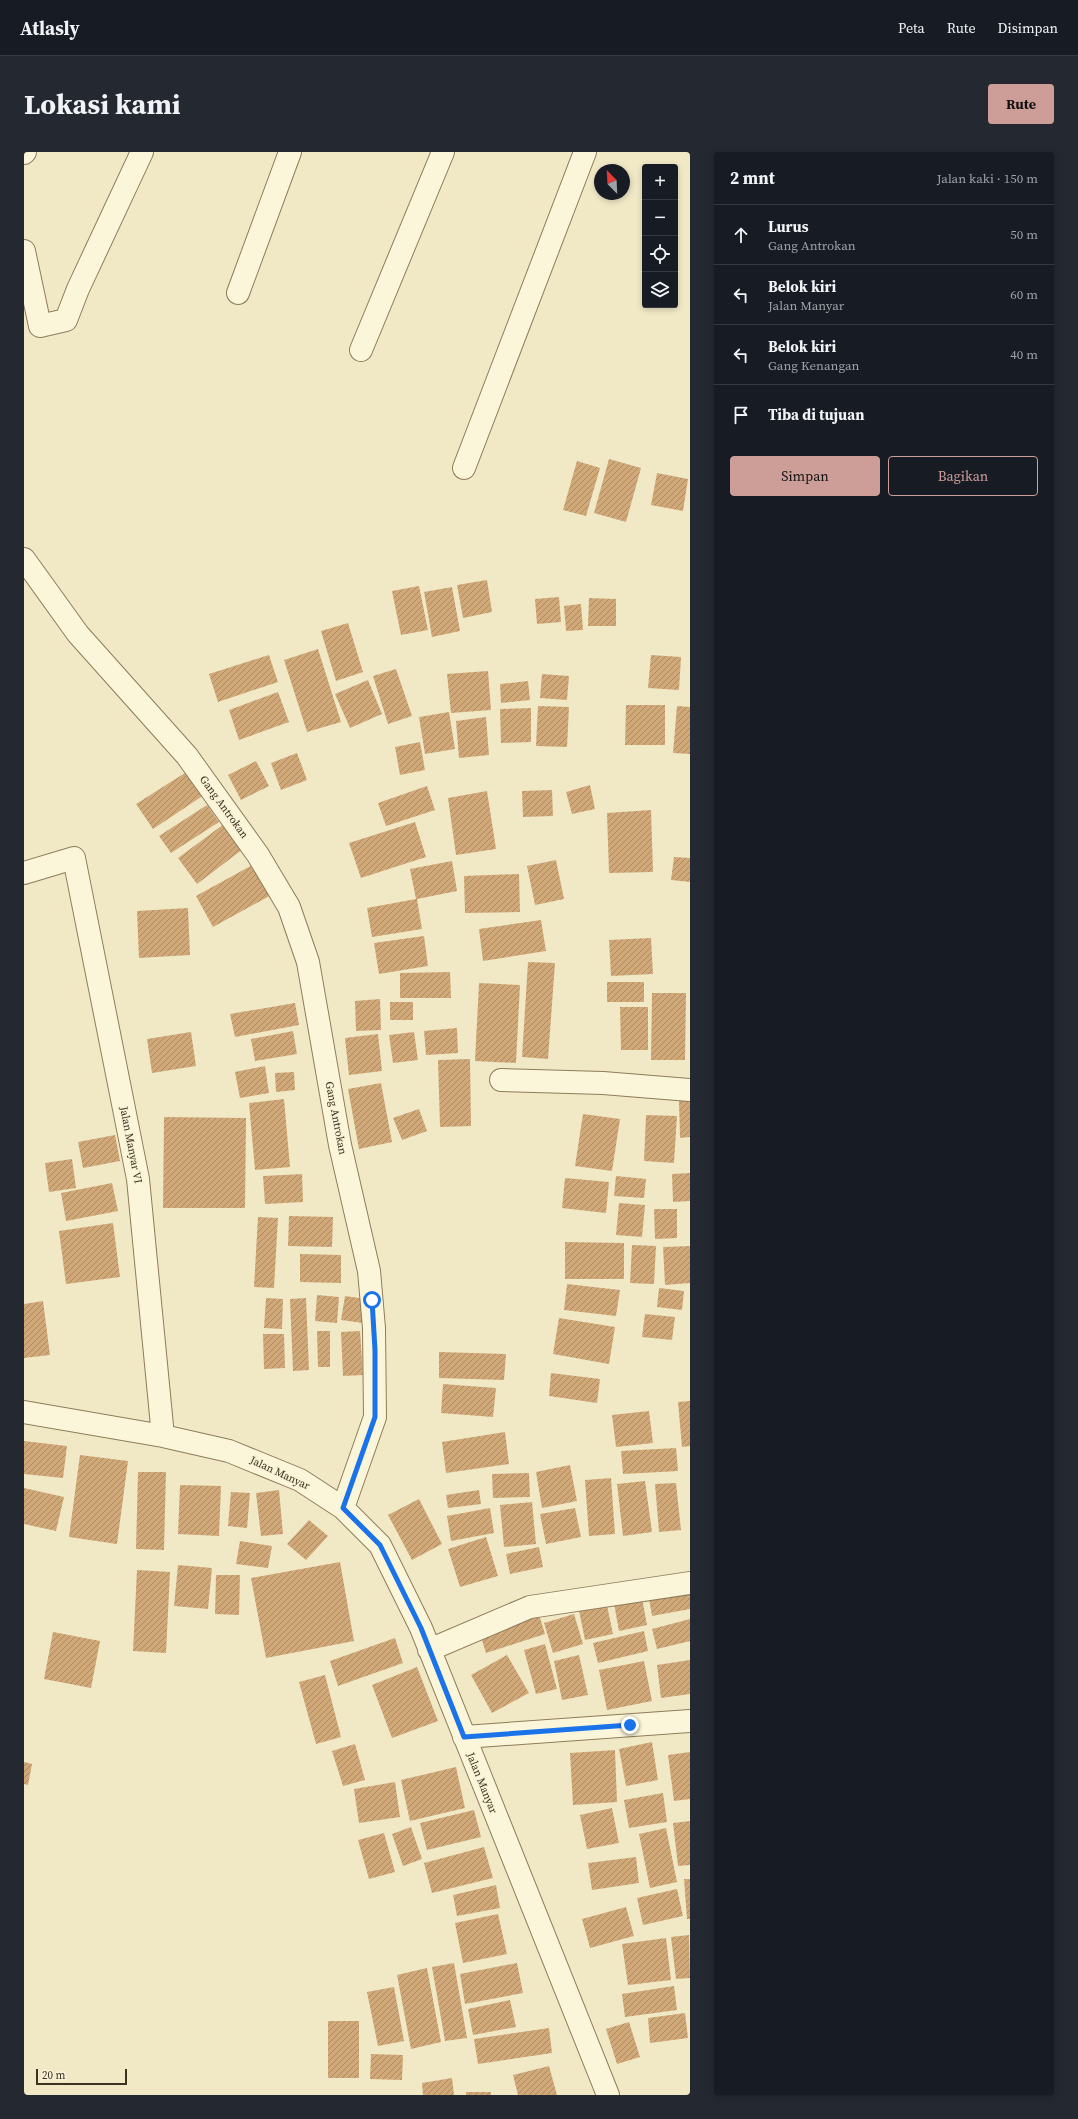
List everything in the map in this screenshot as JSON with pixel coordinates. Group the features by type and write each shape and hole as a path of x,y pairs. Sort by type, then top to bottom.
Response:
{"street":[{"path":"24,251 40,326 66,320 78,289 142,152"},
{"path":"238,293 290,152"},
{"path":"362,350 443,152"},
{"path":"464,468 585,152"},
{"name":"Gang Antrokan","path":"24,559 78,634 187,756 258,855 289,907 308,962 340,1144 369,1271 374,1328 375,1417 343,1508"},
{"name":"Jalan Manyar VI","path":"24,873 74,858 138,1180 163,1436"},
{"path":"501,1080 603,1083 690,1090"},
{"name":"Jalan Manyar","path":"24,1412 163,1436 229,1451 300,1480 343,1508 380,1545 429,1650 608,2095"},
{"path":"429,1650 530,1607 690,1583"},
{"path":"464,1737 690,1721"}],"building":[{"path":"609,459 641,468 626,522 594,513"},
{"path":"577,461 600,468 586,516 563,510"},
{"path":"657,473 688,479 683,511 651,505"},
{"path":"487,580 492,612 463,618 457,585"},
{"path":"419,586 428,630 401,635 392,591"},
{"path":"452,587 460,631 432,637 424,592"},
{"path":"559,597 561,622 537,624 535,599"},
{"path":"589,598 616,599 616,626 588,626"},
{"path":"581,604 583,630 566,631 564,606"},
{"path":"348,623 363,672 336,681 321,631"},
{"path":"318,649 341,722 307,732 284,660"},
{"path":"269,655 278,682 218,702 209,674"},
{"path":"651,655 681,657 679,690 648,688"},
{"path":"396,669 412,716 388,724 373,676"},
{"path":"488,671 491,710 451,713 447,674"},
{"path":"542,674 569,676 567,700 540,698"},
{"path":"368,680 382,714 350,728 335,694"},
{"path":"528,681 530,700 501,703 500,684"},
{"path":"278,692 289,722 239,740 229,710"},
{"path":"626,705 665,705 665,745 625,745"},
{"path":"538,706 569,707 567,747 536,746"},
{"path":"677,706 690,707 690,754 673,753"},
{"path":"531,708 531,742 501,743 500,709"},
{"path":"449,712 455,749 425,754 419,717"},
{"path":"486,717 489,755 459,758 456,721"},
{"path":"420,742 425,770 400,775 395,747"},
{"path":"297,753 307,780 281,790 271,763"},
{"path":"256,761 269,786 241,800 228,775"},
{"path":"188,771 204,795 153,829 136,804"},
{"path":"590,785 595,809 572,814 566,792"},
{"path":"427,786 435,810 386,826 378,803"},
{"path":"552,790 553,816 523,817 522,791"},
{"path":"487,791 496,849 456,855 448,798"},
{"path":"207,805 219,822 171,853 159,836"},
{"path":"651,810 653,872 609,873 607,813"},
{"path":"228,821 247,846 197,884 178,858"},
{"path":"415,822 426,857 361,878 349,843"},
{"path":"674,857 690,858 690,882 671,880"},
{"path":"556,860 564,899 535,905 527,866"},
{"path":"452,861 457,891 417,899 422,929 372,937 367,908 416,899 410,869"},
{"path":"256,863 273,894 213,927 196,896"},
{"path":"519,874 520,912 465,913 464,876"},
{"path":"188,908 190,955 139,958 137,911"},
{"path":"541,920 546,951 483,961 479,929"},
{"path":"424,936 428,966 379,974 374,943"},
{"path":"651,938 653,974 611,976 609,940"},
{"path":"528,962 555,963 548,1059 522,1057"},
{"path":"450,972 451,998 400,998 400,973"},
{"path":"607,982 644,982 644,1002 607,1002"},
{"path":"479,983 520,985 516,1063 475,1061"},
{"path":"652,993 686,993 685,1060 651,1060"},
{"path":"380,999 381,1030 356,1031 355,1001"},
{"path":"390,1002 413,1002 413,1020 390,1020"},
{"path":"295,1003 299,1025 235,1037 230,1014"},
{"path":"620,1007 648,1007 648,1050 621,1050"},
{"path":"457,1028 458,1053 426,1055 424,1031"},
{"path":"293,1031 297,1054 255,1061 251,1039"},
{"path":"191,1032 196,1066 152,1073 147,1039"},
{"path":"414,1032 418,1060 393,1063 389,1035"},
{"path":"378,1034 382,1071 349,1075 345,1038"},
{"path":"470,1059 471,1126 440,1127 438,1060"},
{"path":"265,1066 269,1093 240,1098 235,1072"},
{"path":"294,1072 295,1090 276,1092 275,1073"},
{"path":"381,1083 392,1142 359,1149 348,1089"},
{"path":"284,1099 290,1167 255,1170 249,1103"},
{"path":"679,1101 690,1101 690,1137 680,1138"},
{"path":"419,1109 427,1131 402,1140 393,1118"},
{"path":"583,1114 620,1119 612,1171 575,1166"},
{"path":"646,1115 677,1116 674,1163 644,1161"},
{"path":"164,1117 246,1118 245,1208 163,1208"},
{"path":"115,1135 120,1161 83,1168 78,1142"},
{"path":"72,1159 76,1188 49,1192 45,1163"},
{"path":"690,1173 690,1201 673,1202 672,1174"},
{"path":"302,1174 303,1202 265,1204 263,1176"},
{"path":"616,1176 646,1179 644,1198 614,1196"},
{"path":"565,1178 609,1182 606,1213 562,1208"},
{"path":"112,1183 118,1211 66,1221 61,1193"},
{"path":"619,1203 645,1205 642,1237 616,1235"},
{"path":"654,1209 677,1209 677,1238 655,1239"},
{"path":"289,1216 333,1217 332,1247 288,1246"},
{"path":"258,1217 278,1218 274,1288 254,1287"},
{"path":"113,1223 120,1277 66,1284 59,1231"},
{"path":"565,1242 624,1243 624,1279 565,1279"},
{"path":"632,1245 656,1246 654,1284 630,1283"},
{"path":"690,1246 690,1283 665,1285 663,1247"},
{"path":"300,1254 341,1255 341,1283 300,1282"},
{"path":"567,1284 620,1290 616,1316 564,1310"},
{"path":"659,1288 684,1291 682,1310 657,1307"},
{"path":"317,1295 339,1297 337,1323 315,1321"},
{"path":"345,1296 366,1299 363,1323 341,1320"},
{"path":"266,1298 283,1299 282,1329 264,1328"},
{"path":"306,1298 309,1370 293,1371 290,1299"},
{"path":"43,1301 50,1355 24,1358 24,1304"},
{"path":"645,1314 675,1317 672,1340 642,1337"},
{"path":"559,1318 615,1327 609,1364 553,1354"},
{"path":"317,1331 330,1331 330,1367 318,1367"},
{"path":"360,1331 363,1375 343,1376 341,1332"},
{"path":"263,1334 284,1334 285,1368 264,1369"},
{"path":"439,1352 506,1354 504,1380 439,1378"},
{"path":"551,1373 600,1379 597,1403 549,1396"},
{"path":"443,1384 496,1388 493,1417 441,1413"},
{"path":"690,1401 690,1446 682,1447 678,1402"},
{"path":"649,1411 653,1443 616,1447 612,1415"},
{"path":"505,1432 509,1464 446,1473 442,1442"},
{"path":"24,1441 67,1446 63,1478 24,1474"},
{"path":"676,1448 678,1471 623,1474 621,1451"},
{"path":"80,1455 128,1461 117,1544 69,1537"},
{"path":"570,1465 577,1501 542,1508 536,1472"},
{"path":"138,1472 166,1472 164,1550 136,1549"},
{"path":"529,1473 530,1497 493,1498 492,1474"},
{"path":"611,1478 615,1534 589,1536 585,1480"},
{"path":"645,1481 652,1532 623,1536 617,1484"},
{"path":"676,1483 681,1530 659,1532 655,1484"},
{"path":"180,1485 221,1486 219,1536 178,1534"},
{"path":"24,1488 64,1497 56,1531 24,1524"},
{"path":"279,1490 283,1534 261,1536 256,1493"},
{"path":"479,1490 481,1504 448,1508 446,1495"},
{"path":"231,1492 250,1493 247,1528 228,1526"},
{"path":"419,1499 442,1544 412,1560 388,1515"},
{"path":"532,1502 536,1544 504,1547 500,1505"},
{"path":"490,1508 494,1533 451,1541 447,1516"},
{"path":"575,1508 581,1537 546,1544 540,1514"},
{"path":"309,1520 328,1536 306,1560 287,1544"},
{"path":"486,1537 498,1576 460,1587 448,1549"},
{"path":"240,1541 272,1546 268,1568 236,1564"},
{"path":"539,1547 543,1567 510,1574 506,1554"},
{"path":"340,1562 354,1641 266,1658 251,1578"},
{"path":"178,1565 212,1568 208,1609 174,1606"},
{"path":"137,1570 170,1572 166,1653 133,1651"},
{"path":"690,1572 690,1609 652,1616 646,1581"},
{"path":"216,1575 240,1575 239,1615 215,1614"},
{"path":"639,1582 647,1625 619,1631 611,1587"},
{"path":"605,1596 613,1634 585,1640 577,1601"},
{"path":"536,1605 545,1634 486,1653 477,1624"},
{"path":"574,1614 583,1644 553,1653 544,1623"},
{"path":"690,1619 690,1641 657,1649 652,1629"},
{"path":"644,1631 648,1651 598,1663 593,1643"},
{"path":"53,1632 100,1641 91,1688 44,1679"},
{"path":"395,1638 403,1663 338,1686 330,1661"},
{"path":"545,1644 557,1689 536,1694 524,1650"},
{"path":"507,1655 529,1693 492,1713 471,1675"},
{"path":"579,1655 588,1695 562,1700 554,1661"},
{"path":"690,1660 690,1694 661,1698 657,1665"},
{"path":"644,1661 652,1701 607,1710 599,1670"},
{"path":"417,1667 438,1721 392,1738 372,1685"},
{"path":"325,1675 341,1737 316,1744 299,1682"},
{"path":"652,1742 658,1780 626,1786 619,1749"},
{"path":"355,1744 365,1780 343,1786 332,1751"},
{"path":"615,1750 617,1802 573,1805 570,1753"},
{"path":"690,1752 690,1799 674,1801 668,1755"},
{"path":"24,1762 32,1764 28,1785 24,1784"},
{"path":"456,1767 465,1808 410,1821 401,1780"},
{"path":"395,1782 400,1817 359,1823 354,1789"},
{"path":"663,1793 667,1822 629,1828 624,1800"},
{"path":"612,1808 619,1843 587,1849 580,1815"},
{"path":"474,1810 481,1837 427,1850 420,1823"},
{"path":"690,1821 690,1865 678,1866 673,1823"},
{"path":"411,1827 422,1859 403,1866 392,1834"},
{"path":"666,1828 677,1882 650,1888 639,1834"},
{"path":"384,1833 395,1872 369,1879 358,1840"},
{"path":"484,1847 493,1878 432,1893 424,1863"},
{"path":"636,1857 639,1883 592,1890 588,1863"},
{"path":"684,1879 690,1879 690,1919 687,1919"},
{"path":"496,1885 500,1908 457,1916 453,1895"},
{"path":"677,1889 683,1916 643,1925 637,1898"},
{"path":"626,1907 634,1936 590,1948 582,1919"},
{"path":"498,1914 507,1954 463,1963 455,1923"},
{"path":"689,1935 690,1978 676,1979 671,1937"},
{"path":"666,1938 671,1980 628,1985 622,1944"},
{"path":"454,1963 467,2038 445,2041 432,1967"},
{"path":"517,1963 523,1993 465,2004 460,1974"},
{"path":"427,1968 441,2042 411,2049 397,1975"},
{"path":"674,1986 677,2010 625,2017 622,1994"},
{"path":"394,1987 404,2041 378,2046 367,1992"},
{"path":"510,2000 516,2027 473,2035 468,2009"},
{"path":"685,2013 688,2038 650,2043 648,2018"},
{"path":"328,2021 359,2021 359,2078 328,2078"},
{"path":"629,2022 640,2057 617,2064 606,2029"},
{"path":"549,2028 552,2053 478,2064 474,2039"},
{"path":"371,2054 403,2055 402,2080 370,2079"},
{"path":"549,2066 557,2095 518,2095 513,2075"},
{"path":"452,2078 454,2095 423,2095 422,2083"},
{"path":"466,2092 491,2092 491,2095 466,2095"}],"route":[{"path":"372,1300 375,1350 375,1417 343,1508 380,1545 421,1628 464,1737 630,1725"}]}
